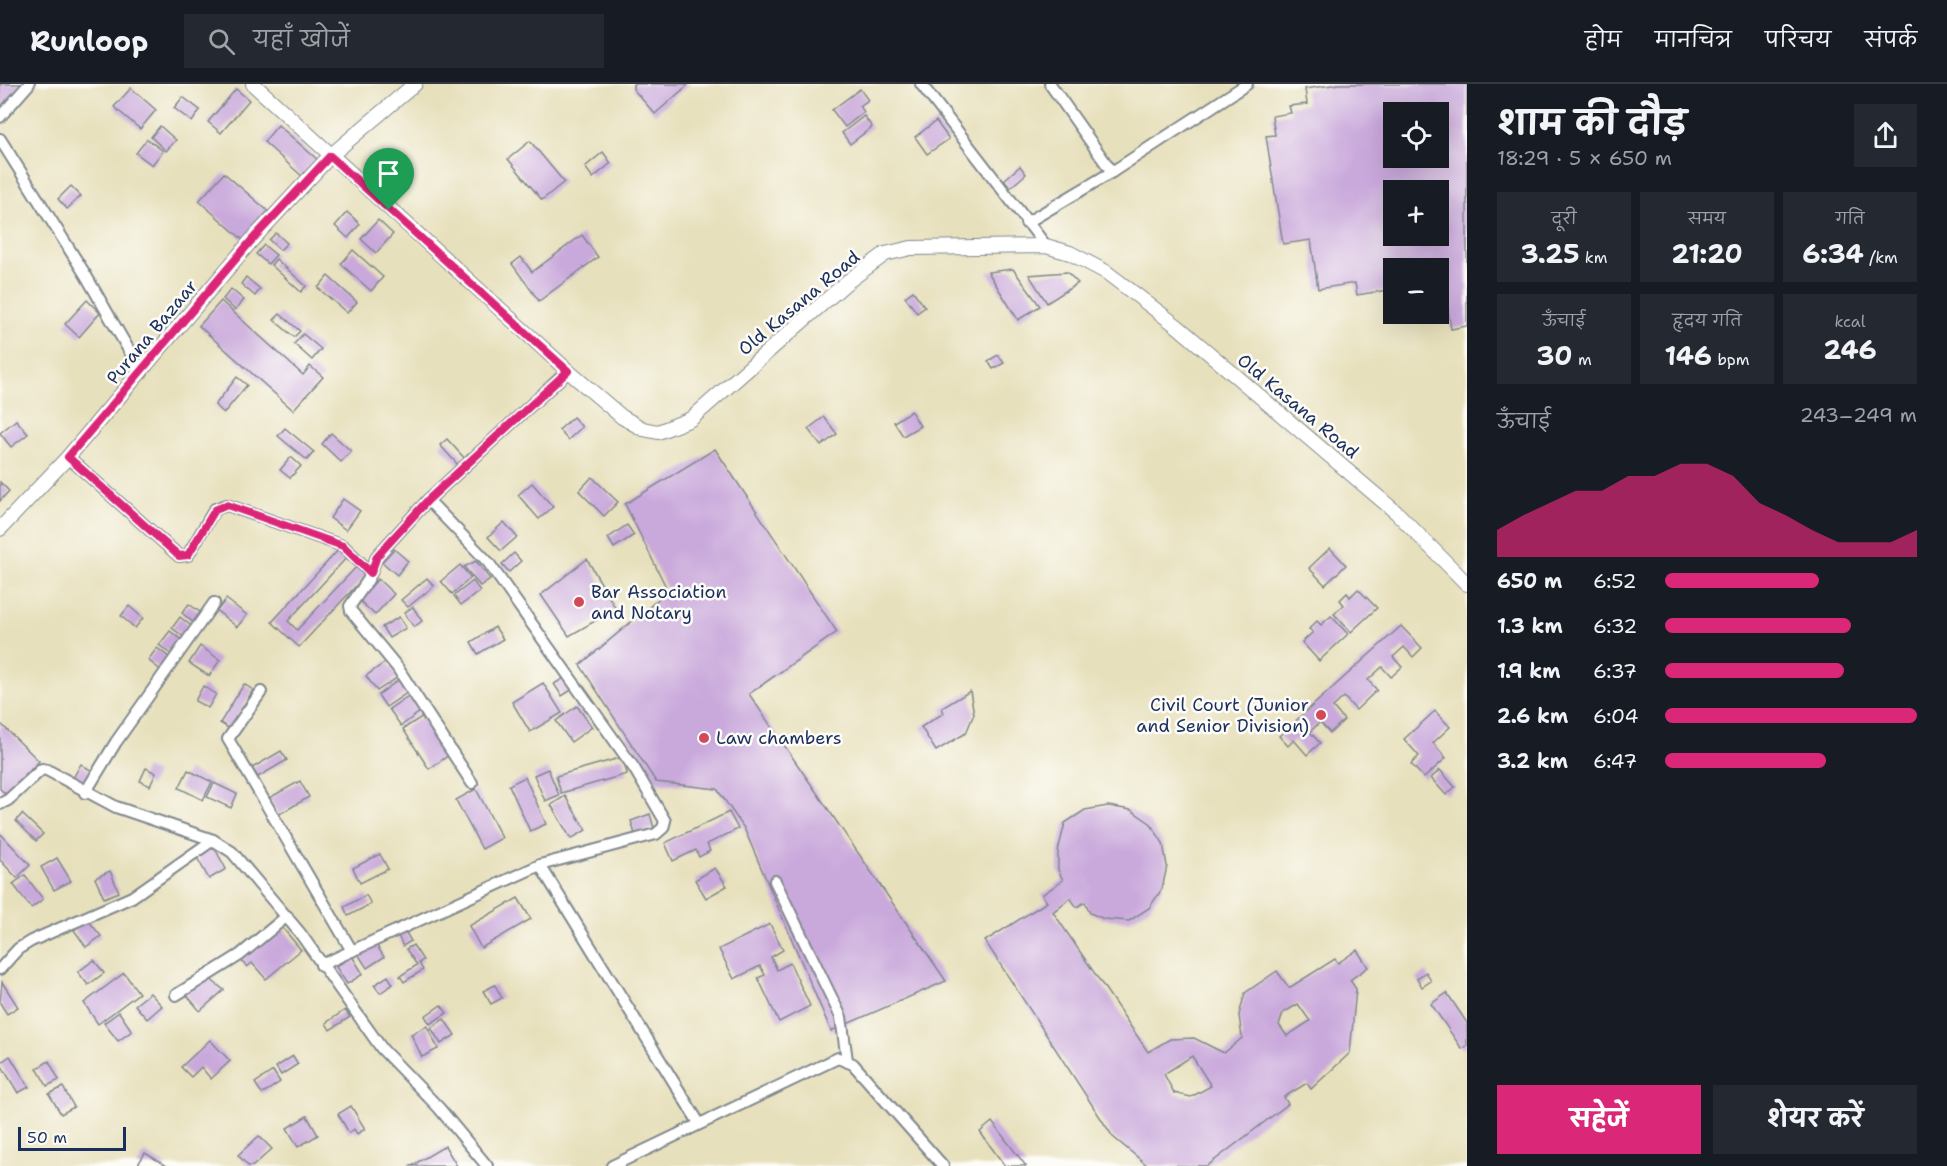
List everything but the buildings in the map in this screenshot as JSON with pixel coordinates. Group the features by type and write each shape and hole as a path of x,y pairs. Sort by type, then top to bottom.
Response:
{"street":[{"path":"0,117 29,84"},
{"name":"Old Kasana Road","path":"253,84 568,371 622,417 643,429 658,432 681,425 706,407 847,282 885,254 911,248 1046,246 1070,253 1106,272 1177,326 1396,513 1467,584"},
{"name":"Purana Bazaar","path":"0,529 68,457 142,373 251,241 330,156 415,84"},
{"path":"921,84 1046,246"},
{"path":"1050,84 1112,172"},
{"path":"1026,223 1112,172 1247,84"},
{"path":"0,139 85,274 142,373"},
{"path":"472,783 397,667 351,612 350,606 371,573 377,556 428,500 568,371"},
{"path":"68,457 179,556 188,555 215,510 227,505 343,546 371,573"},
{"path":"321,964 540,865 656,834 663,828 665,821 634,768 488,562 428,500"},
{"path":"85,793 116,741 214,603"},
{"path":"261,692 228,739 352,951"},
{"path":"0,804 8,800 42,770 47,770 85,793 129,812 213,840 232,852 287,916 382,1049 439,1108 487,1166"},
{"path":"0,969 18,950 31,941 132,897 213,840"},
{"path":"540,865 699,1123"},
{"path":"775,881 841,1017 847,1060"},
{"path":"176,995 240,955 287,916"},
{"path":"612,1166 831,1059 847,1060 861,1072 943,1166"}],"place":[{"name":"Bar Association and Notary","path":"579,602"},
{"name":"Civil Court (Junior and Senior Division)","path":"1321,715"},
{"name":"Law chambers","path":"704,738"}],"route":[{"path":"330,156 389,210 568,371 428,500 377,556 371,573 343,546 227,505 215,510 188,555 179,556 68,457 158,354 251,241 330,156"}]}
